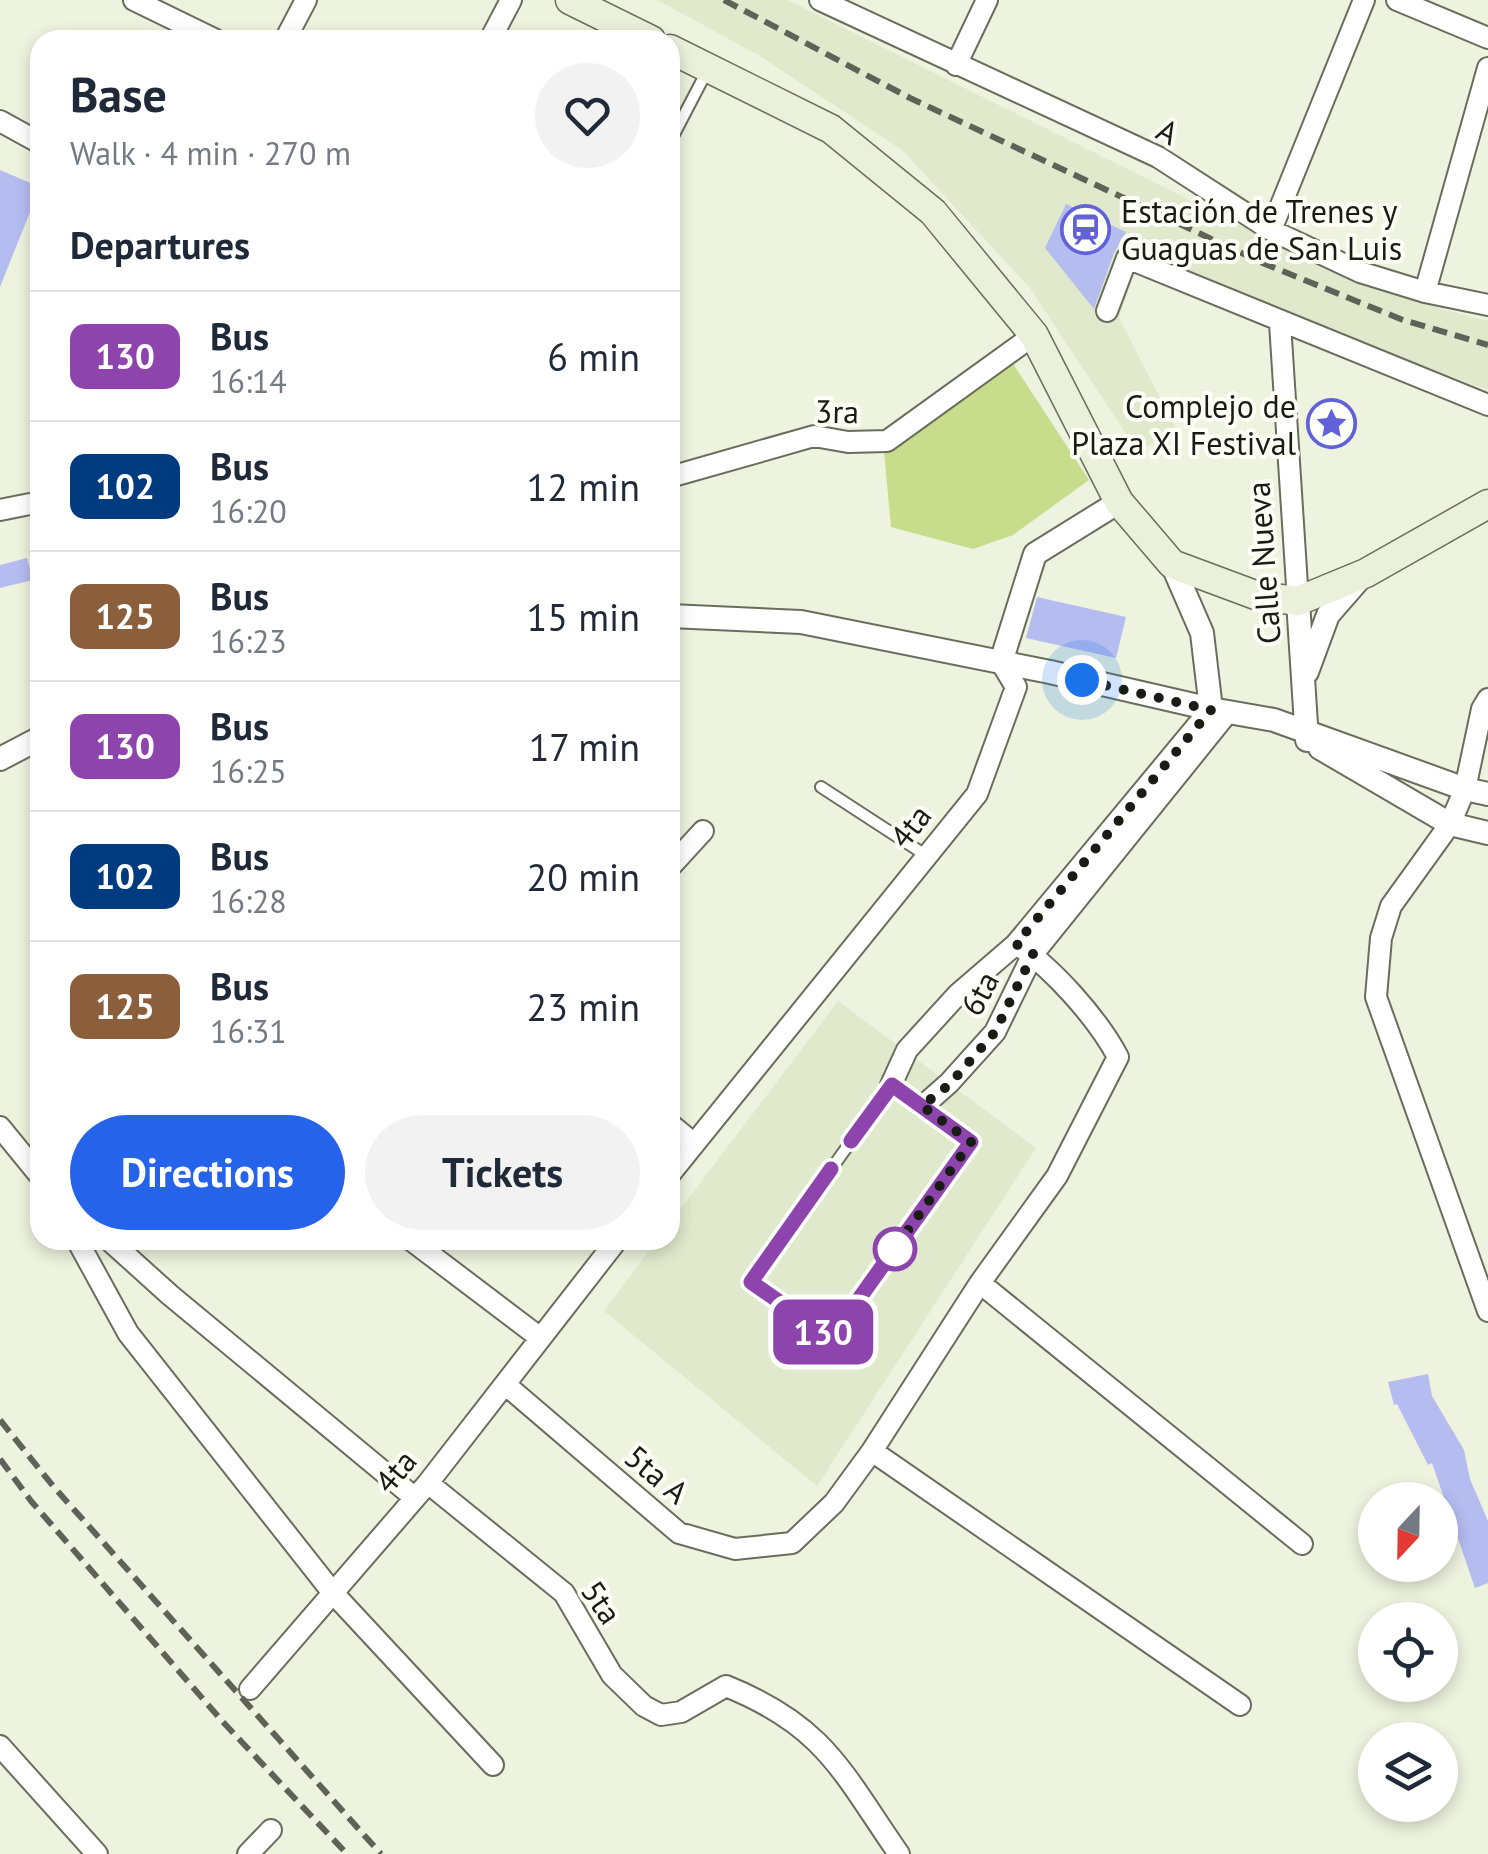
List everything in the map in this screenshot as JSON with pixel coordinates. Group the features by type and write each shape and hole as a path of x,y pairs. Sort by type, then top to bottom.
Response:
{"main road":[{"path":"570,0 615,30"},
{"path":"680,54 832,129 934,212 1034,334 1119,502 1172,564 1258,596 1298,600 1366,573 1488,504"}],"street":[{"path":"134,0 196,30"},
{"path":"290,30 306,0"},
{"path":"484,0 508,6 495,30"},
{"name":"A","path":"820,0 1158,157 1272,230 1360,272 1425,292 1488,305"},
{"path":"956,64 988,0"},
{"path":"1272,230 1364,0"},
{"path":"1397,0 1488,38"},
{"path":"1425,292 1488,68"},
{"path":"0,121 30,137"},
{"path":"1108,311 1126,258 1488,405"},
{"name":"Calle Nueva","path":"1280,322 1307,735"},
{"name":"3ra","path":"680,474 814,436 848,442 887,441 1034,334"},
{"name":"4ta","path":"680,1162 977,794 1016,687 1001,662 1035,554 1119,502"},
{"path":"0,510 30,504"},
{"path":"1172,564 1202,633 1220,711"},
{"path":"1302,685 1328,615 1366,573"},
{"path":"680,616 801,622 1252,717 1476,792"},
{"path":"1488,699 1482,709 1476,792 1391,906 1381,938 1376,997 1488,1311"},
{"name":"6ta","path":"892,1085 907,1050 958,994 1024,949 1220,711"},
{"path":"1307,735 1450,824 1488,832"},
{"path":"0,760 30,744"},
{"path":"680,857 703,831"},
{"name":"6ta","path":"922,1106 950,1084 995,1032 1024,949"},
{"name":"5ta A","path":"506,1385 679,1533 735,1549 792,1543 834,1504 980,1283 1057,1176 1118,1057 1106,1035 1024,949"},
{"path":"0,1127 30,1164"},
{"path":"680,1132 694,1144"},
{"path":"82,1250 128,1334 333,1593 493,1766"},
{"name":"5ta","path":"120,1250 170,1295 422,1490 564,1593 612,1675 644,1706 661,1715 682,1712 726,1686 767,1702 829,1752 899,1854"},
{"path":"424,1250 539,1337"},
{"name":"4ta","path":"250,1690 422,1490 609,1250"},
{"path":"980,1283 1302,1544"},
{"path":"872,1451 1240,1705"},
{"path":"0,1746 96,1854"},
{"path":"248,1854 271,1830"}],"lane":[{"path":"680,123 708,68"},
{"path":"822,787 928,856"},
{"path":"892,1085 971,1142 831,1338 751,1282 892,1085"}],"shaded area":[{"path":"657,0 788,0 1346,278 1488,321 1488,390 1140,257 1119,318 1176,429 1138,452 1030,288 902,150 760,56"},
{"path":"838,1001 1036,1148 817,1486 604,1311 650,1250 680,1250 680,1210"}],"green space":[{"path":"1012,362 1089,480 1013,535 973,549 891,527 884,451"}],"building":[{"path":"0,170 30,183 30,212 0,287"},
{"name":"Estación de Trenes y Guaguas de San Luis","path":"1066,204 1126,232 1114,253 1094,309 1045,248"},
{"path":"27,558 30,581 0,588 0,565"},
{"path":"1037,597 1126,617 1116,658 1026,638"},
{"path":"1428,1374 1432,1396 1464,1450 1470,1479 1488,1521 1488,1583 1475,1588 1458,1539 1458,1482 1439,1482 1432,1463 1428,1465 1397,1404 1394,1405 1388,1382"}],"railway":[{"path":"724,0 910,98 1265,264 1403,320 1488,345"},
{"path":"0,1420 53,1486 381,1854"},
{"path":"0,1459 31,1501 223,1722 347,1854"}],"bus line":[{"name":"130","path":"831,1169 751,1282 831,1338 971,1142 892,1085 851,1141"}],"place":[{"name":"Estación de Trenes y Guaguas de San Luis","path":"1086,229"},
{"name":"Complejo de Plaza XI Festival","path":"1331,424"}],"route":[{"path":"895,1249 891,1254 971,1142 922,1106 950,1084 995,1032 1033,954 1016,944 1211,710 1082,680"}]}
